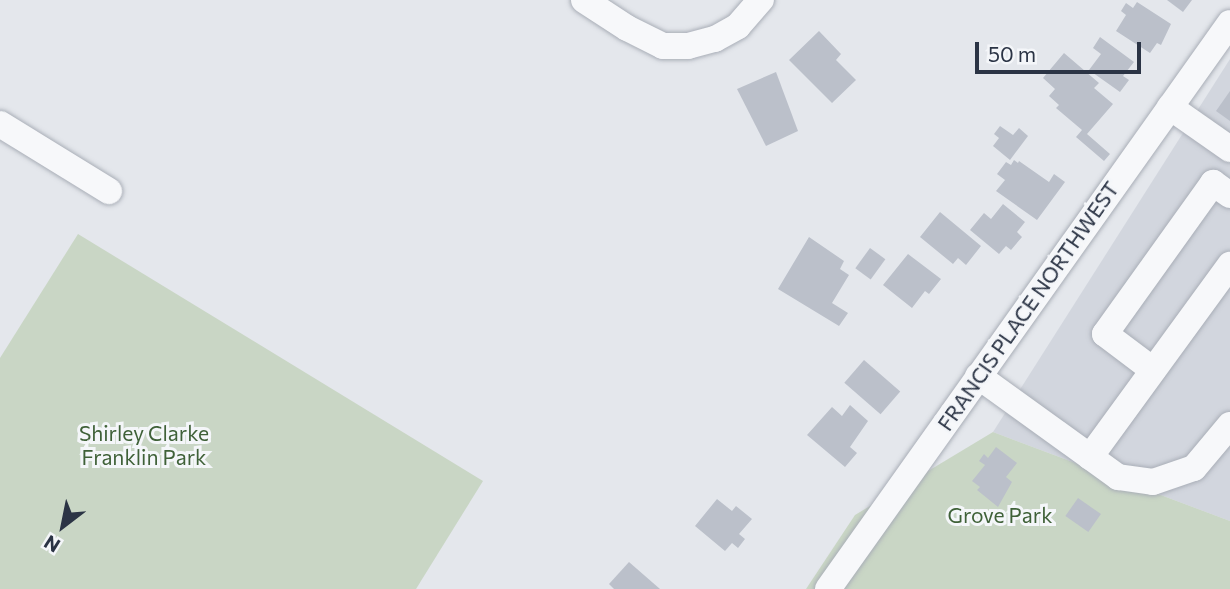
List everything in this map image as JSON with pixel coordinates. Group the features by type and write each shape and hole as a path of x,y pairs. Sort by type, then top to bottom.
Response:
{"street":[{"path":"584,0 627,28 663,46 688,46 715,39 738,26 761,0"},
{"name":"FRANCIS PLACE NORTHWEST","path":"828,589 1230,23"},
{"path":"1170,107 1230,149"},
{"path":"0,124 109,191"},
{"path":"1153,370 1105,334 1213,183 1230,195"},
{"path":"1090,457 1230,265"},
{"path":"978,376 1118,477 1153,482 1194,468 1230,425"}],"shaded area":[{"path":"1230,59 1230,521 993,432"}],"green space":[{"name":"Shirley Clarke Franklin Park","path":"78,234 483,481 416,589 0,589 0,358"},
{"name":"Grove Park","path":"993,432 1230,521 1230,589 806,589 855,515"}],"building":[{"path":"1167,0 1192,0 1183,12"},
{"path":"1137,2 1171,24 1161,45 1157,43 1150,53 1116,31 1126,15 1121,11 1126,3 1133,8"},
{"path":"819,31 841,54 836,60 856,80 832,103 789,60"},
{"path":"1100,37 1134,62 1123,76 1129,80 1120,92 1089,70 1101,54 1093,48"},
{"path":"1064,53 1099,83 1094,88 1113,104 1087,134 1110,154 1104,161 1076,137 1082,130 1056,108 1059,105 1049,96 1055,89 1043,78"},
{"path":"776,72 798,131 766,146 737,89"},
{"path":"1230,91 1230,121 1216,111"},
{"path":"1000,126 1013,135 1019,128 1028,136 1010,160 993,146 999,138 994,134"},
{"path":"1014,160 1049,182 1054,174 1065,182 1037,220 996,191 1005,180 997,174 1006,162 1011,165"},
{"path":"1003,204 1025,222 1017,232 1022,237 1011,250 1006,246 999,254 970,230 984,213 991,219"},
{"path":"940,212 981,246 966,265 958,258 953,264 920,237"},
{"path":"809,237 844,261 840,269 849,275 832,303 848,313 839,326 778,289"},
{"path":"870,248 885,259 871,279 855,268"},
{"path":"908,254 941,279 929,294 925,291 912,308 883,285"},
{"path":"864,360 900,391 881,414 844,383"},
{"path":"850,405 868,421 850,447 857,453 845,467 807,435 832,407 842,416"},
{"path":"996,447 1017,463 1006,477 1012,482 998,507 977,490 980,487 972,481 985,465 979,461 984,454 988,458"},
{"path":"1078,498 1101,514 1088,532 1065,516"},
{"path":"717,499 732,511 736,506 752,519 739,534 745,539 738,548 732,543 725,551 695,526"},
{"path":"629,562 660,589 614,589 609,584"}]}
